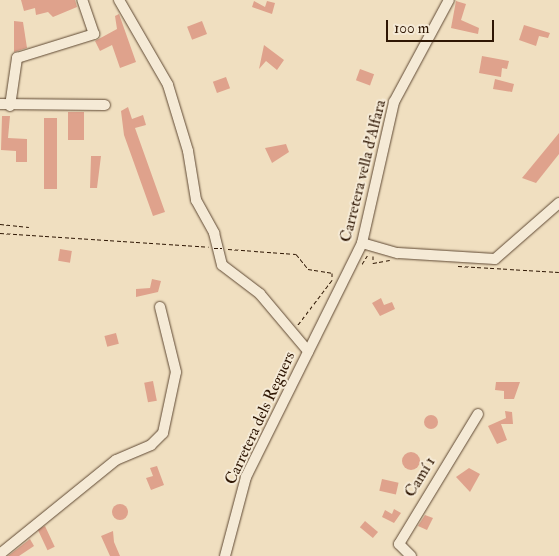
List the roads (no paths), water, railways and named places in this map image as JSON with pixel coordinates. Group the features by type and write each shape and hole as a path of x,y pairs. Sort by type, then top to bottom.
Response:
{"street":[{"path":"82,0 94,34 17,58 5,105 105,105"},
{"path":"119,0 168,85 188,151 196,200 214,233 222,265 260,294 308,351"},
{"name":"Carretera vella d'Alfara","path":"308,351 362,243 394,102 449,0"},
{"path":"362,243 398,253 495,259 559,202"},
{"path":"0,554 116,460 155,443 163,433 176,372 160,307"},
{"name":"Carretera dels Reguers","path":"225,556 246,477 308,351"},
{"name":"Camí 1","path":"411,556 399,544 478,414"}]}
